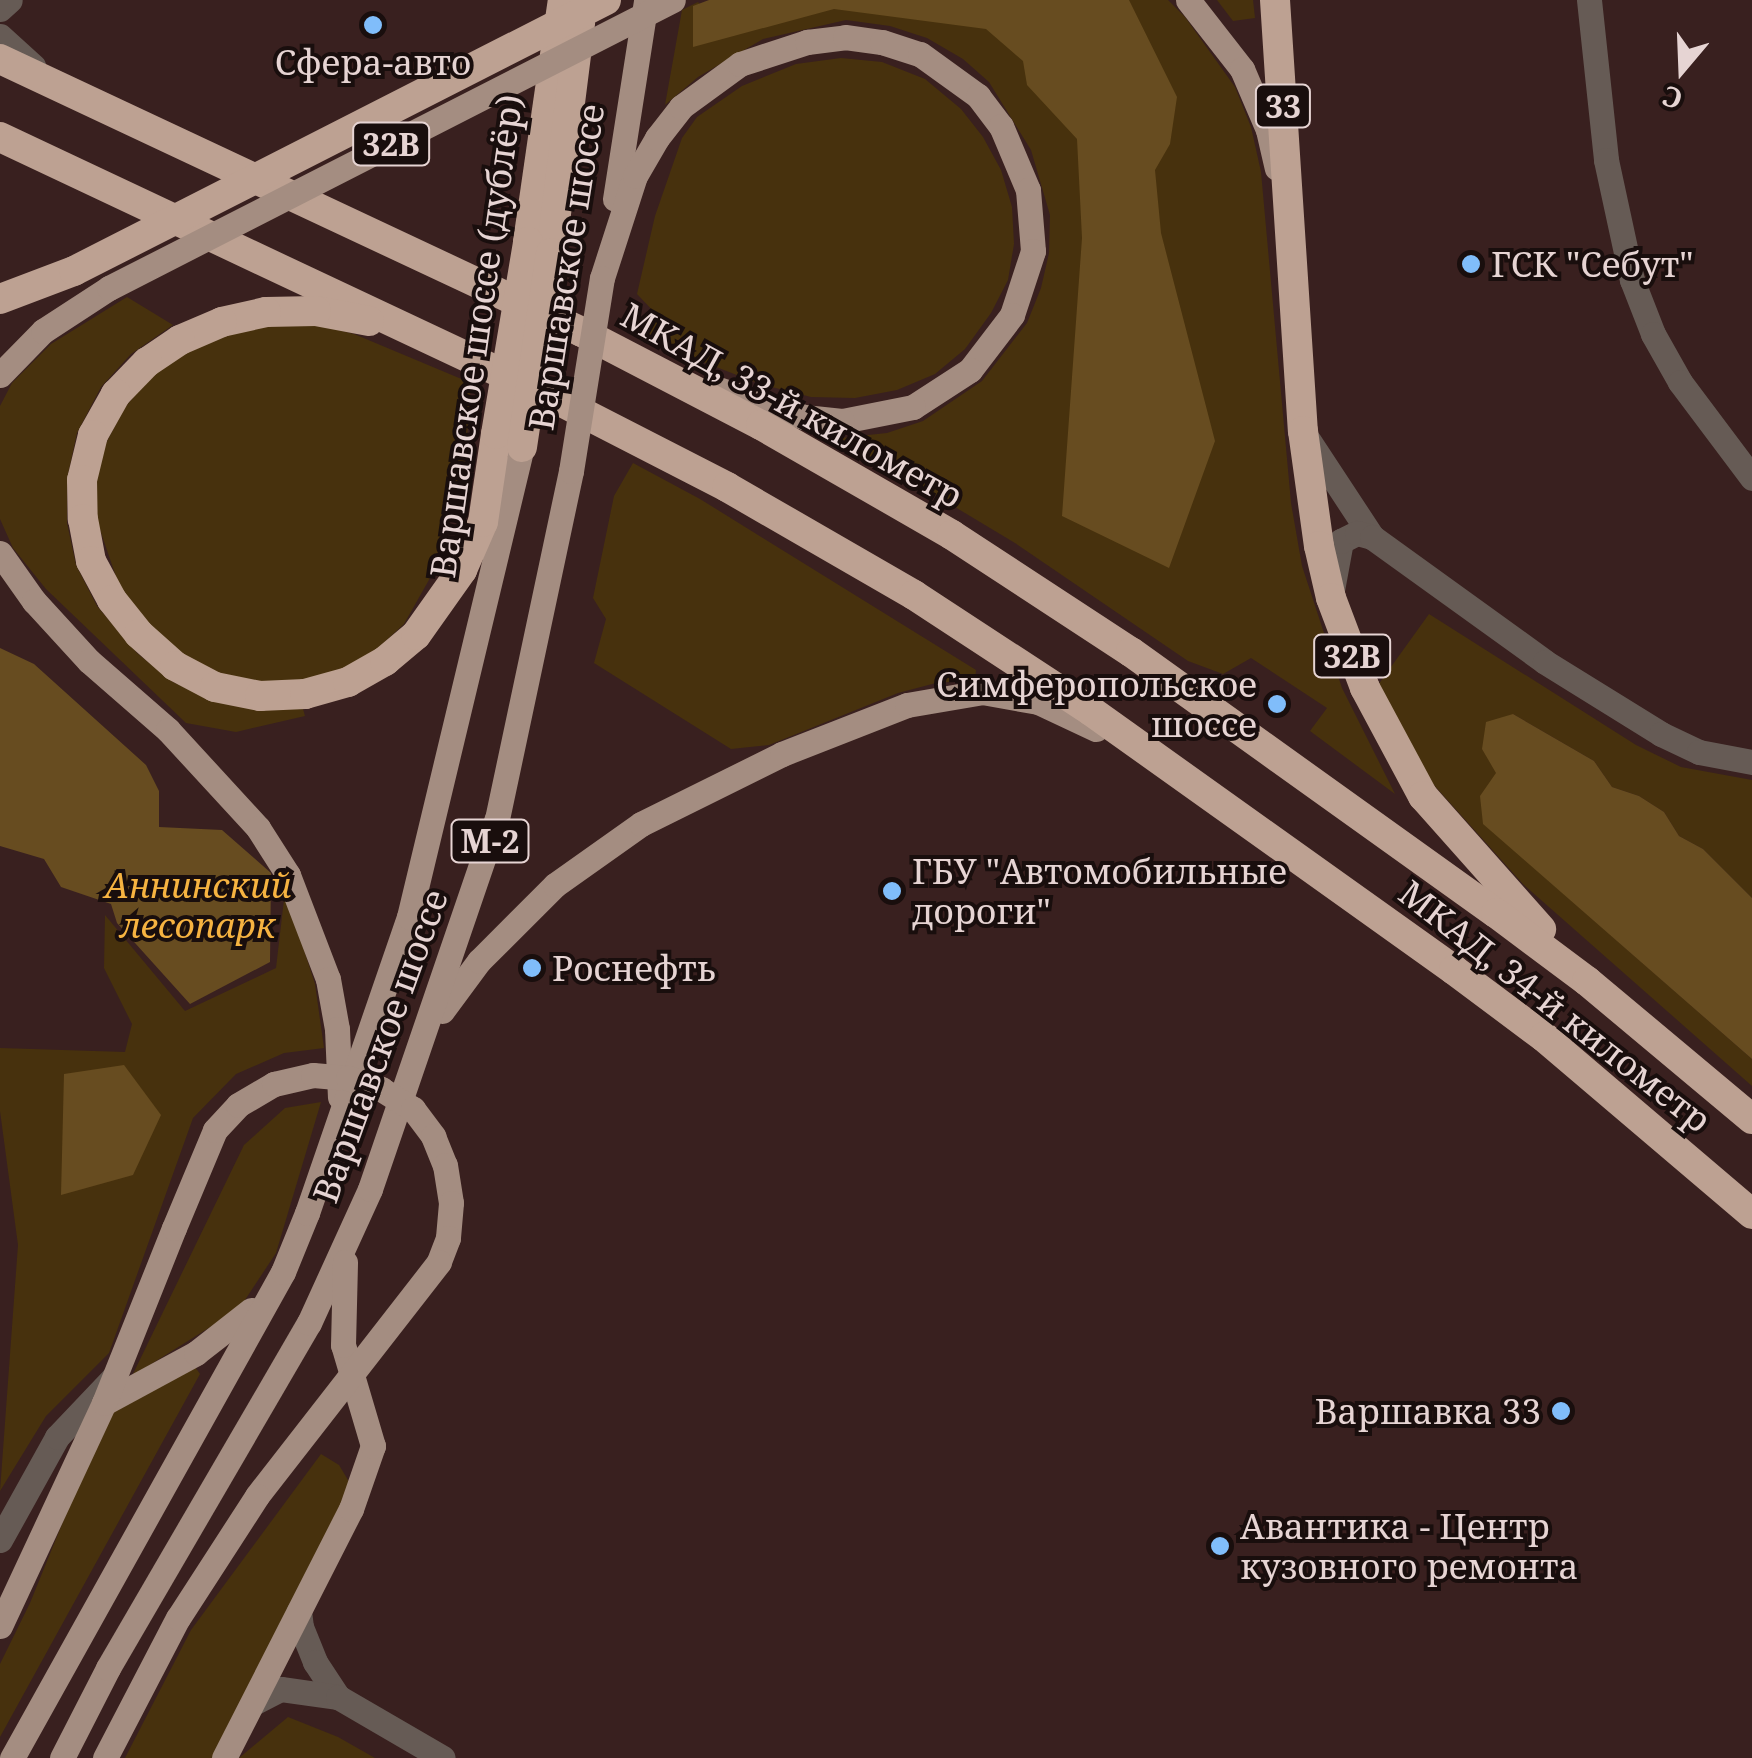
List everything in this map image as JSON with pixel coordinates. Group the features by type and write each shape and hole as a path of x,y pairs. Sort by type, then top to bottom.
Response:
{"highway":[{"name":"Варшавское шоссе (дублёр)","path":"539,248 563,0"},
{"name":"Варшавское шоссе","path":"509,441 583,0"},
{"path":"0,299 74,271 606,0"},
{"name":"33","path":"1275,0 1286,212"},
{"name":"МКАД, 33-й километр","path":"0,59 582,332 760,425 952,535 1130,652 1397,841"},
{"path":"0,137 632,437 854,560 1003,652 1184,776"},
{"name":"32B","path":"1286,212 1303,431 1316,532 1331,598 1382,723 1435,812 1544,932 1672,1050"},
{"path":"466,355 370,321 316,311 266,312 222,322 180,340 146,362 116,394 93,435 82,480 82,519 91,560 112,600 139,634 174,666 214,687 260,696 320,690 348,682 386,661 416,635 442,602 484,522"},
{"name":"Варшавское шоссе (дублёр)","path":"484,522 509,441"},
{"name":"МКАД, 34-й километр","path":"1184,776 1544,1037 1752,1214"},
{"name":"МКАД, 34-й километр","path":"1397,841 1587,981 1752,1119"}],"main road":[{"name":"Варшавское шоссе","path":"62,1758 108,1668 308,1323 348,1242 388,1145 429,1026 497,820 572,471 646,0"},
{"name":"32B","path":"0,375 42,331 109,288 673,0"},
{"name":"32B","path":"1188,0 1221,37 1256,99 1286,212"},
{"path":"582,332 751,402 804,417 842,421 913,407 970,370 1012,315 1033,251 1028,190 1001,126 978,96 952,73 920,54 882,42 845,37 807,42 740,64 681,107 635,176 602,278"},
{"name":"Варшавское шоссе","path":"12,1758 283,1272 409,917 468,683 509,441"},
{"name":"Варшавское шоссе (дублёр)","path":"468,683 484,522"},
{"path":"0,553 34,602 91,664"},
{"path":"0,587 224,786 258,828 288,875 328,979 342,1082 336,1130"},
{"path":"429,1026 520,916 554,885 641,824 782,754 907,704 946,695 1013,695 1075,717 1184,776"},
{"path":"0,1626 104,1403 215,1130 238,1104 274,1084 313,1075 348,1078 413,1109 434,1136 445,1165 451,1204 448,1238 439,1262 257,1496 178,1618 105,1758"},
{"path":"224,1758 350,1509 372,1446 368,1417 343,1345 342,1293 348,1242"},
{"path":"104,1403 229,1331 283,1272"}],"street":[{"path":"0,9 10,0"},
{"path":"1590,0 1606,160 1632,280 1653,334 1680,382 1752,478"},
{"path":"0,36 42,73 97,104"},
{"path":"1303,431 1326,474 1372,537 1545,662 1661,734 1699,752 1752,762"},
{"path":"1331,598 1341,542 1357,533 1372,537"},
{"path":"0,1540 58,1436 115,1376"},
{"path":"300,1612 300,1627 315,1662 338,1697"},
{"path":"253,1703 280,1689 338,1697 443,1758"}],"shaded area":[{"path":"750,0 1168,0 1185,17 1235,87 1251,127 1261,172 1291,503 1302,566 1342,688 1395,794 1310,731 1327,708 1251,658 1223,674 1188,661 1015,543 840,438 887,433 923,421 982,381 1027,323 1049,253 1050,215 1031,150 989,82 963,59 927,38 890,26 846,20 763,39 698,77 665,105 682,10 698,2 709,16"},
{"path":"1217,0 1253,0 1255,18 1233,21"},
{"path":"841,58 882,62 925,79 961,109 983,137 1001,170 1012,207 1014,244 1008,280 991,313 965,349 935,374 897,390 855,398 811,397 760,384 644,339 655,313 637,294 655,216 682,138 697,117 742,86 796,64"},
{"path":"127,297 173,325 131,354 101,387 77,433 67,479 67,523 76,565 97,606 137,653 173,682 214,701 303,709 305,716 236,732 186,723 46,589 13,548 0,519 0,406 12,383 51,344"},
{"path":"315,324 354,334 471,383 465,463 430,578 404,624 377,649 341,671 300,681 264,682 220,675 183,654 149,625 121,591 97,521 95,482 106,443 125,407 152,375 185,353 222,337 269,325"},
{"path":"633,463 700,499 976,670 975,680 936,683 898,693 769,745 731,749 594,663 606,619 593,598 614,496"},
{"path":"1429,614 1636,745 1681,767 1752,780 1752,898 1703,849 1679,836 1664,812 1639,796 1612,787 1594,761 1513,714 1484,824 1752,1059 1752,1086 1523,884 1433,784 1378,685"},
{"path":"285,891 315,984 324,1048 284,1053 236,1074 193,1118 109,1353 46,1416 0,1491 18,1245 0,1111 0,1048 125,1052 132,1024 104,968 105,915 185,1011 276,968"},
{"path":"321,1102 276,1253 239,1309 132,1376 244,1145 285,1108"},
{"path":"193,1364 200,1374 0,1737 0,1664 30,1603 108,1411"},
{"path":"321,1454 339,1465 351,1485 215,1758 125,1758 191,1630"},
{"path":"288,1717 338,1737 375,1758 239,1758"}],"green space":[{"path":"709,0 1129,0 1177,97 1170,144 1155,170 1161,233 1215,441 1169,568 1062,516 1082,238 1077,139 1027,85 1023,61 986,29 834,9 693,47 693,6"},
{"name":"Аннинский лесопарк","path":"0,648 34,664 146,765 159,791 159,827 222,830 271,873 270,962 190,1004 117,923 111,904 61,887 44,859 0,846"},
{"path":"1513,714 1594,761 1612,787 1639,796 1664,812 1679,836 1703,849 1752,898 1752,1059 1483,824 1480,796 1496,773 1482,749 1486,722"},
{"path":"124,1065 161,1115 133,1175 61,1195 64,1074"}],"place":[{"name":"Сфера-авто","path":"373,25"},
{"name":"ГСК \"Себут\"","path":"1471,264"},
{"name":"Симферопольское шоссе","path":"1277,704"},
{"name":"ГБУ \"Автомобильные дороги\"","path":"892,891"},
{"name":"Роснефть","path":"532,968"},
{"name":"Варшавка 33","path":"1561,1411"},
{"name":"Авантика - Центр кузовного ремонта","path":"1220,1546"}]}
